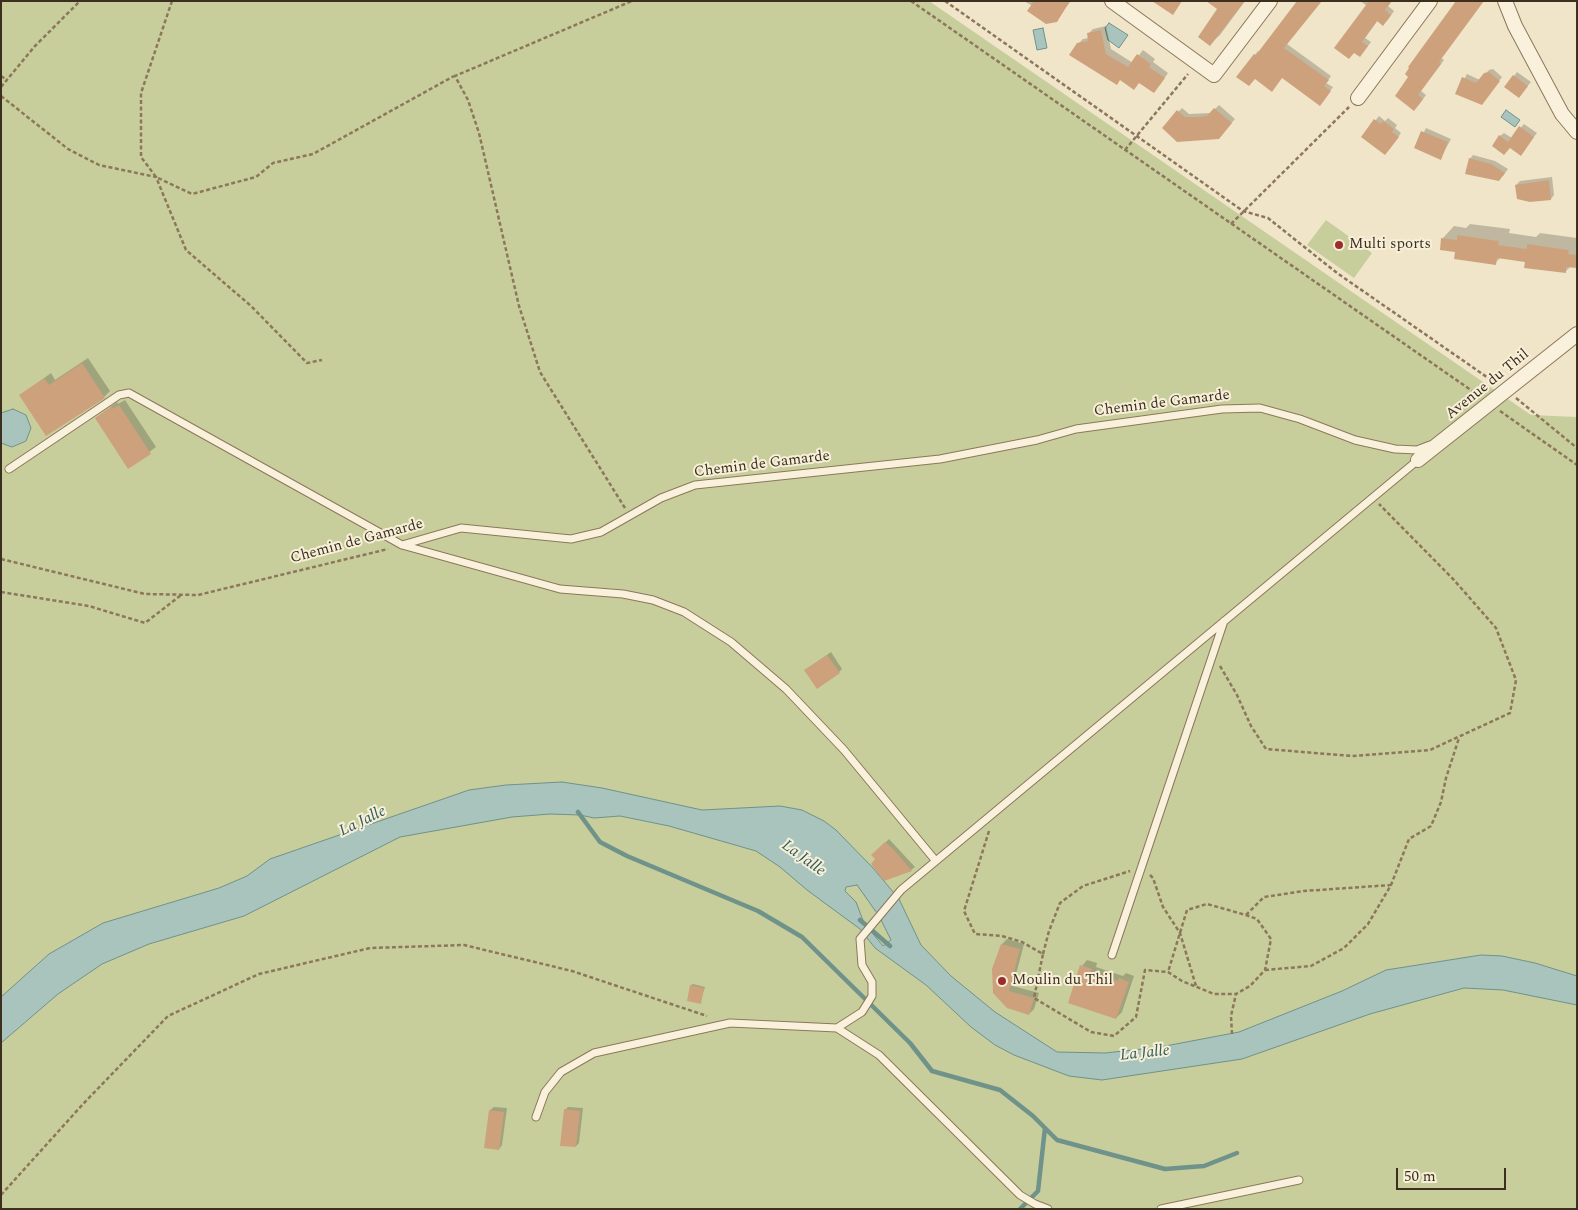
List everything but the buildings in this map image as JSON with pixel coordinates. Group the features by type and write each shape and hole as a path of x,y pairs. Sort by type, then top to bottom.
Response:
{"street":[{"path":"1112,1 1214,75 1270,1"},
{"path":"1358,98 1430,1"},
{"path":"1505,1 1515,26 1562,114 1577,132"},
{"name":"Avenue du Thil","path":"1418,460 1577,334"}],"lane":[{"path":"9,469 119,395 129,393 402,545 560,589 623,594 653,600 684,612 731,642 786,689 844,750 935,860"},
{"name":"Chemin de Gamarde","path":"402,545 461,528 571,539 601,532 661,498 696,485 940,459 1037,440 1076,429 1222,409 1260,408 1300,420 1354,440 1395,449 1417,450 1448,438"},
{"path":"837,1028 862,1012 872,996 872,982 862,964 860,939 901,890 1418,460"},
{"path":"1112,955 1224,621"},
{"path":"536,1118 545,1092 561,1072 594,1053 730,1023 837,1028 879,1055 1020,1195 1048,1209"},
{"path":"1161,1209 1299,1180"}],"path":[{"path":"1,87 35,46 80,1"},
{"path":"172,1 141,93 141,157 156,177 186,250 251,306 307,363 322,360"},
{"path":"1,96 68,149 100,164 156,177 192,194 256,177 274,163 313,154 455,76 632,1"},
{"path":"911,1 1577,465"},
{"path":"944,1 1243,211 1268,218 1337,273 1506,391 1577,448"},
{"path":"1124,150 1197,64"},
{"path":"1,76 7,80"},
{"path":"455,76 468,100 479,133 519,306 540,372 630,516"},
{"path":"1231,224 1358,98"},
{"path":"1213,655 1237,695 1251,726 1266,749 1309,754 1361,755 1430,750 1510,713 1516,680 1496,628 1435,561 1373,498"},
{"name":"Chemin de Gamarde","path":"1,559 145,594 182,594 208,593 402,545"},
{"path":"1,592 88,606 145,623 182,594"},
{"path":"1265,970 1311,966 1344,948 1368,924 1391,885 1409,839 1431,826 1441,802 1446,778 1459,738"},
{"path":"997,809 964,911 975,934 1002,936 1022,942 1044,954 1034,998 1090,1032 1114,1036 1136,1017 1145,970 1168,972 1182,981 1214,994 1236,994 1250,986 1265,970 1271,939 1257,919 1246,915 1207,904 1187,910 1168,972"},
{"path":"1246,915 1264,897 1304,891 1391,885"},
{"path":"1,1195 83,1104 168,1016 268,972 370,948 464,945 572,971 676,1007 730,1023"},
{"path":"1232,1034 1231,1016 1236,994"}],"green space":[{"path":"1,1 929,1 1531,415 1577,417 1577,1209 1,1209"},
{"path":"1326,220 1372,253 1354,278 1307,245"}],"water":[{"path":"1109,23 1128,35 1119,48 1108,40 1105,28"},
{"path":"1043,28 1047,48 1037,50 1033,30"},
{"path":"1506,110 1520,120 1515,127 1501,117"},
{"path":"13,409 26,415 31,428 26,441 12,447 1,443 1,413"},
{"path":"562,782 602,788 702,810 780,806 802,810 824,821 836,830 873,868 899,899 921,945 951,976 995,1012 1057,1052 1105,1053 1160,1047 1239,1032 1342,991 1386,970 1481,955 1502,956 1535,963 1577,976 1577,1005 1503,990 1464,988 1370,1014 1242,1059 1102,1080 1069,1076 1014,1055 995,1045 971,1027 926,985 875,948 860,929 807,890 780,867 756,851 669,826 620,816 594,818 580,815 550,814 512,817 400,837 244,916 149,944 102,964 58,994 1,1043 1,997 49,954 103,923 219,888 247,876 270,859 469,790 506,785","holes":["857,885 879,916 891,940 883,946 864,923 856,902 845,891 846,887"]}],"waterway":[{"path":"578,812 600,842 627,856 758,911 802,937 910,1043 932,1071 1000,1090 1033,1116 1057,1140 1165,1169 1204,1166 1237,1153"},
{"name":"La Jalle","path":"860,920 890,946"},
{"path":"1020,1209 1038,1191 1045,1128"}],"place":[{"name":"Multi sports","path":"1339,245"},
{"name":"Moulin du Thil","path":"1002,981"}]}
